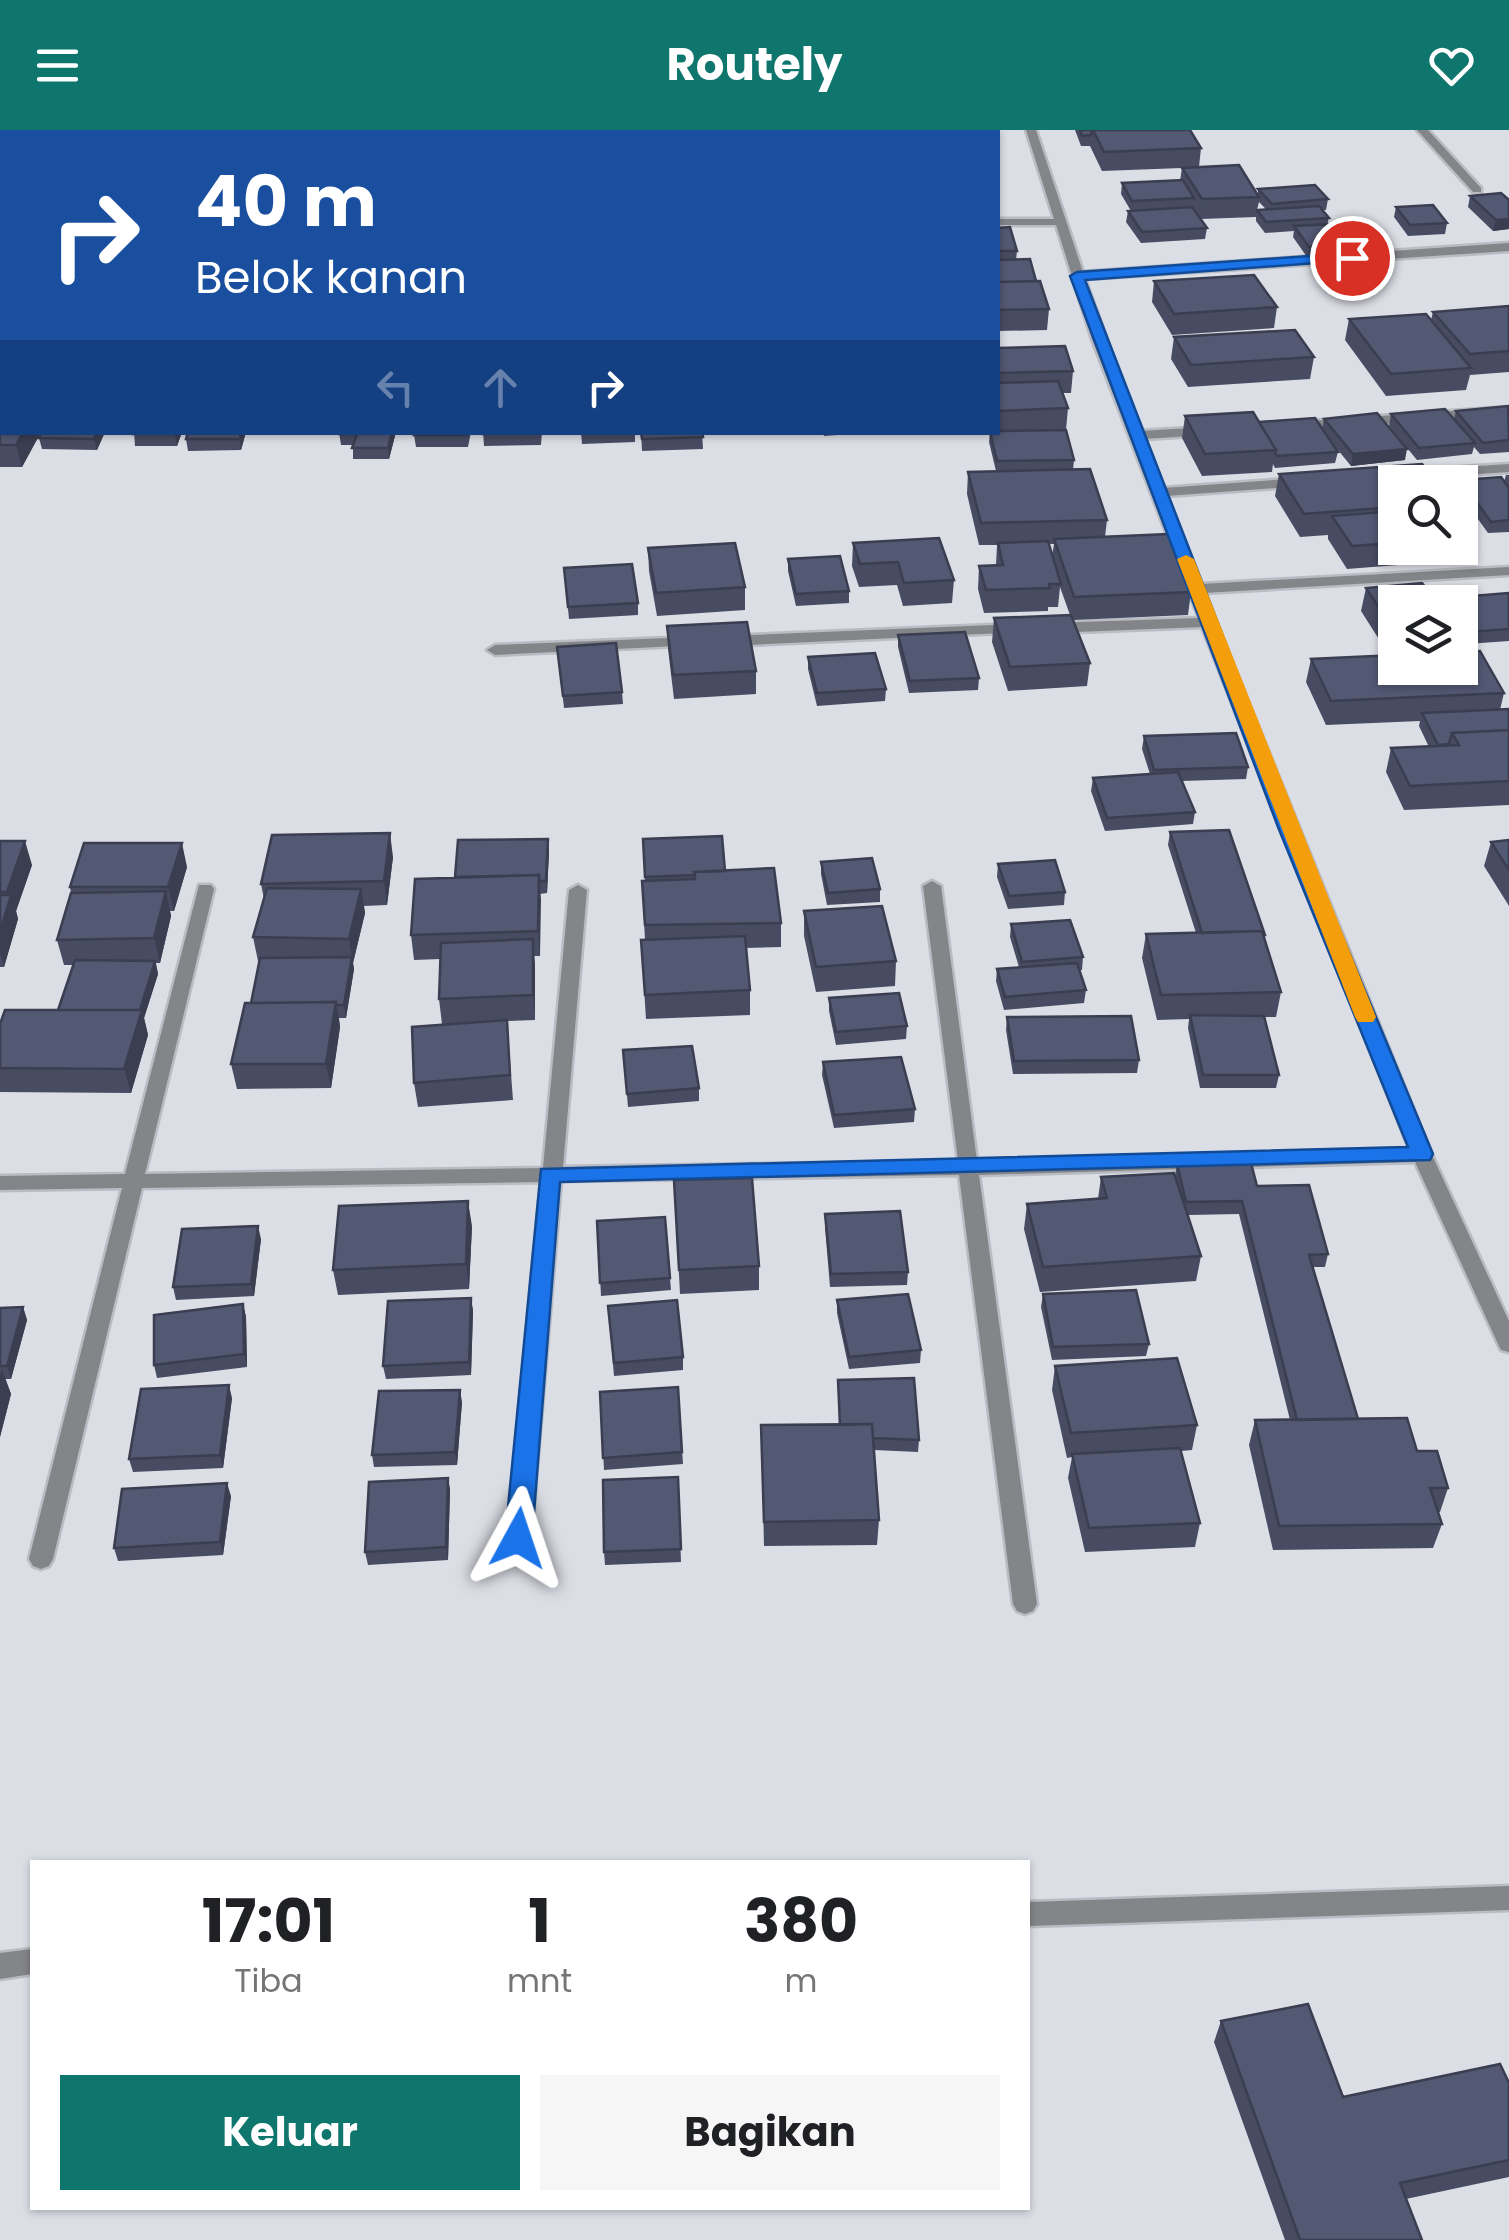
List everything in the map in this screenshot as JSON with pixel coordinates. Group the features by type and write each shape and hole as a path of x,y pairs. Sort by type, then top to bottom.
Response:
{"street":[{"path":"892,130 938,130"},
{"path":"1031,130 1077,276 1196,589 1422,1154 1499,1297 1509,1344"},
{"path":"1422,130 1477,190"},
{"path":"1000,222 1060,222"},
{"path":"1077,276 1509,247"},
{"path":"1272,427 1509,412"},
{"path":"1139,436 1215,431"},
{"path":"1478,470 1509,468"},
{"path":"1160,492 1315,481"},
{"path":"1196,589 1509,570"},
{"path":"495,650 1210,622"},
{"path":"932,886 1025,1604"},
{"path":"41,1558 205,889"},
{"path":"518,1538 578,890"},
{"path":"0,1183 969,1168 1422,1154"},
{"path":"1030,1914 1509,1898"},
{"path":"0,1966 30,1962"}],"building":[{"path":"1093,130 1190,130 1201,148 1104,152"},
{"path":"1239,165 1259,197 1202,199 1182,168"},
{"path":"1183,180 1194,198 1132,201 1122,183"},
{"path":"1315,185 1328,199 1272,204 1258,189"},
{"path":"1501,193 1509,200 1509,219 1496,220 1470,196"},
{"path":"1433,205 1447,223 1410,225 1396,207"},
{"path":"1319,206 1329,218 1266,222 1257,210"},
{"path":"1192,207 1207,228 1142,232 1128,211"},
{"path":"1334,224 1349,244 1309,247 1294,226"},
{"path":"1010,227 1017,251 1000,251 1000,228"},
{"path":"1030,259 1036,281 1000,282 1000,260"},
{"path":"1254,275 1277,307 1174,314 1154,281"},
{"path":"1040,281 1049,309 1000,310 1000,282"},
{"path":"1509,306 1509,351 1470,354 1433,312"},
{"path":"1426,314 1471,368 1391,374 1349,319"},
{"path":"1295,330 1314,357 1191,365 1174,337"},
{"path":"1065,346 1073,371 1000,373 1000,348"},
{"path":"1058,381 1068,408 1000,411 1000,383"},
{"path":"1508,406 1509,440 1483,443 1456,411"},
{"path":"1445,409 1475,443 1419,448 1391,414"},
{"path":"1253,412 1276,450 1205,454 1185,416"},
{"path":"1377,413 1407,449 1353,454 1324,419"},
{"path":"1315,418 1338,452 1277,456 1259,422"},
{"path":"1066,430 1074,460 997,461 991,435 1000,435 1000,431"},
{"path":"0,435 21,435 16,445 0,445"},
{"path":"40,435 96,435 94,439 39,438"},
{"path":"187,435 241,435 240,439 186,439"},
{"path":"357,435 391,435 388,448 352,448"},
{"path":"641,435 703,437 642,439"},
{"path":"1378,467 1378,508 1304,514 1279,474"},
{"path":"1090,469 1107,520 981,523 968,472"},
{"path":"1501,477 1509,488 1509,520 1491,522 1478,504 1478,479"},
{"path":"1378,512 1378,544 1352,546 1332,516"},
{"path":"1168,534 1191,592 1074,597 1054,539"},
{"path":"939,538 954,580 904,583 898,562 860,564 853,543"},
{"path":"1048,541 1061,584 1049,584 1050,588 986,590 979,566 1003,565 998,543"},
{"path":"735,543 745,587 656,593 648,548"},
{"path":"840,556 849,591 796,594 788,559"},
{"path":"632,564 638,603 568,607 564,568"},
{"path":"1378,587 1378,606 1366,588"},
{"path":"1508,593 1509,629 1478,631 1478,595"},
{"path":"1071,615 1090,663 1010,667 994,618"},
{"path":"747,622 756,671 673,675 667,626"},
{"path":"965,632 979,678 910,681 898,635"},
{"path":"616,643 622,692 563,696 557,647"},
{"path":"1478,651 1504,693 1331,701 1311,659 1378,656 1378,685 1478,685"},
{"path":"875,653 886,689 817,693 808,657"},
{"path":"1509,709 1509,730 1452,733 1449,744 1438,745 1422,713"},
{"path":"1509,730 1509,781 1410,786 1391,748 1459,745 1452,733"},
{"path":"1236,733 1248,767 1154,770 1144,736"},
{"path":"1178,772 1195,812 1107,818 1093,778"},
{"path":"1229,830 1265,935 1262,931 1202,933 1170,832"},
{"path":"390,833 384,881 261,884 272,835"},
{"path":"722,836 725,871 645,877 643,839"},
{"path":"548,839 546,881 539,881 539,875 455,877 458,840"},
{"path":"1509,840 1509,870 1491,842"},
{"path":"0,841 25,841 7,892 0,892"},
{"path":"84,843 182,843 168,887 70,887"},
{"path":"872,858 880,889 828,893 821,862"},
{"path":"1055,860 1065,892 1009,896 998,864"},
{"path":"774,868 781,923 645,925 642,881 695,879 694,872"},
{"path":"539,875 538,931 411,935 415,879"},
{"path":"267,888 361,889 349,939 253,937"},
{"path":"166,891 154,938 57,940 71,893"},
{"path":"0,895 11,895 0,932"},
{"path":"882,906 896,961 816,967 804,911"},
{"path":"1070,920 1083,957 1022,962 1011,924"},
{"path":"1262,931 1281,992 1161,995 1146,934"},
{"path":"745,936 750,990 645,995 641,940"},
{"path":"533,939 533,995 439,999 441,943"},
{"path":"352,957 344,1005 251,1003 260,958"},
{"path":"75,960 155,961 140,1010 58,1010"},
{"path":"1077,963 1086,990 1005,997 997,969"},
{"path":"899,993 907,1026 836,1032 829,998"},
{"path":"336,1002 326,1064 231,1064 245,1003"},
{"path":"5,1010 142,1010 124,1069 0,1068 0,1024"},
{"path":"1190,1015 1264,1016 1279,1075 1203,1075"},
{"path":"1131,1016 1139,1060 1014,1061 1007,1017"},
{"path":"507,1020 510,1075 414,1083 412,1027"},
{"path":"692,1046 699,1088 627,1094 623,1050"},
{"path":"901,1057 915,1109 834,1115 823,1062"},
{"path":"1251,1163 1257,1186 1309,1185 1328,1254 1309,1255 1358,1419 1297,1420 1242,1201 1186,1202 1177,1164"},
{"path":"1174,1173 1201,1256 1043,1267 1027,1204 1107,1198 1101,1177"},
{"path":"752,1178 759,1266 679,1270 674,1180"},
{"path":"468,1201 466,1264 333,1270 339,1206"},
{"path":"900,1211 908,1272 831,1274 825,1214"},
{"path":"665,1217 670,1278 600,1283 597,1221"},
{"path":"258,1226 251,1284 173,1287 182,1229"},
{"path":"1136,1290 1149,1344 1053,1347 1043,1294"},
{"path":"908,1294 921,1350 849,1357 837,1300"},
{"path":"471,1298 469,1362 383,1366 388,1301"},
{"path":"677,1300 683,1357 614,1363 608,1306"},
{"path":"243,1304 244,1354 154,1365 154,1315"},
{"path":"23,1307 7,1366 0,1366 0,1308"},
{"path":"1177,1358 1197,1425 1071,1433 1055,1366"},
{"path":"914,1378 919,1440 873,1438 872,1424 840,1425 838,1380"},
{"path":"229,1385 220,1455 129,1459 141,1389"},
{"path":"678,1387 682,1452 603,1458 600,1392"},
{"path":"460,1390 455,1452 372,1455 379,1391"},
{"path":"1407,1418 1417,1451 1437,1451 1448,1488 1430,1488 1442,1524 1279,1526 1255,1420"},
{"path":"872,1424 879,1520 764,1522 761,1425"},
{"path":"1180,1448 1200,1523 1089,1528 1072,1454"},
{"path":"678,1477 681,1549 604,1552 603,1480"},
{"path":"448,1478 446,1547 365,1552 369,1482"},
{"path":"227,1483 220,1542 114,1548 122,1489"},
{"path":"1308,2004 1343,2097 1500,2064 1509,2083 1509,2160 1400,2183 1422,2240 1300,2240 1221,2021"}],"slow traffic":[{"path":"1186,559 1288,827 1366,1017"}],"route":[{"path":"518,1538 549,1174 969,1168 1422,1154 1288,827 1139,436 1098,340 1077,276 1352,258"}]}
